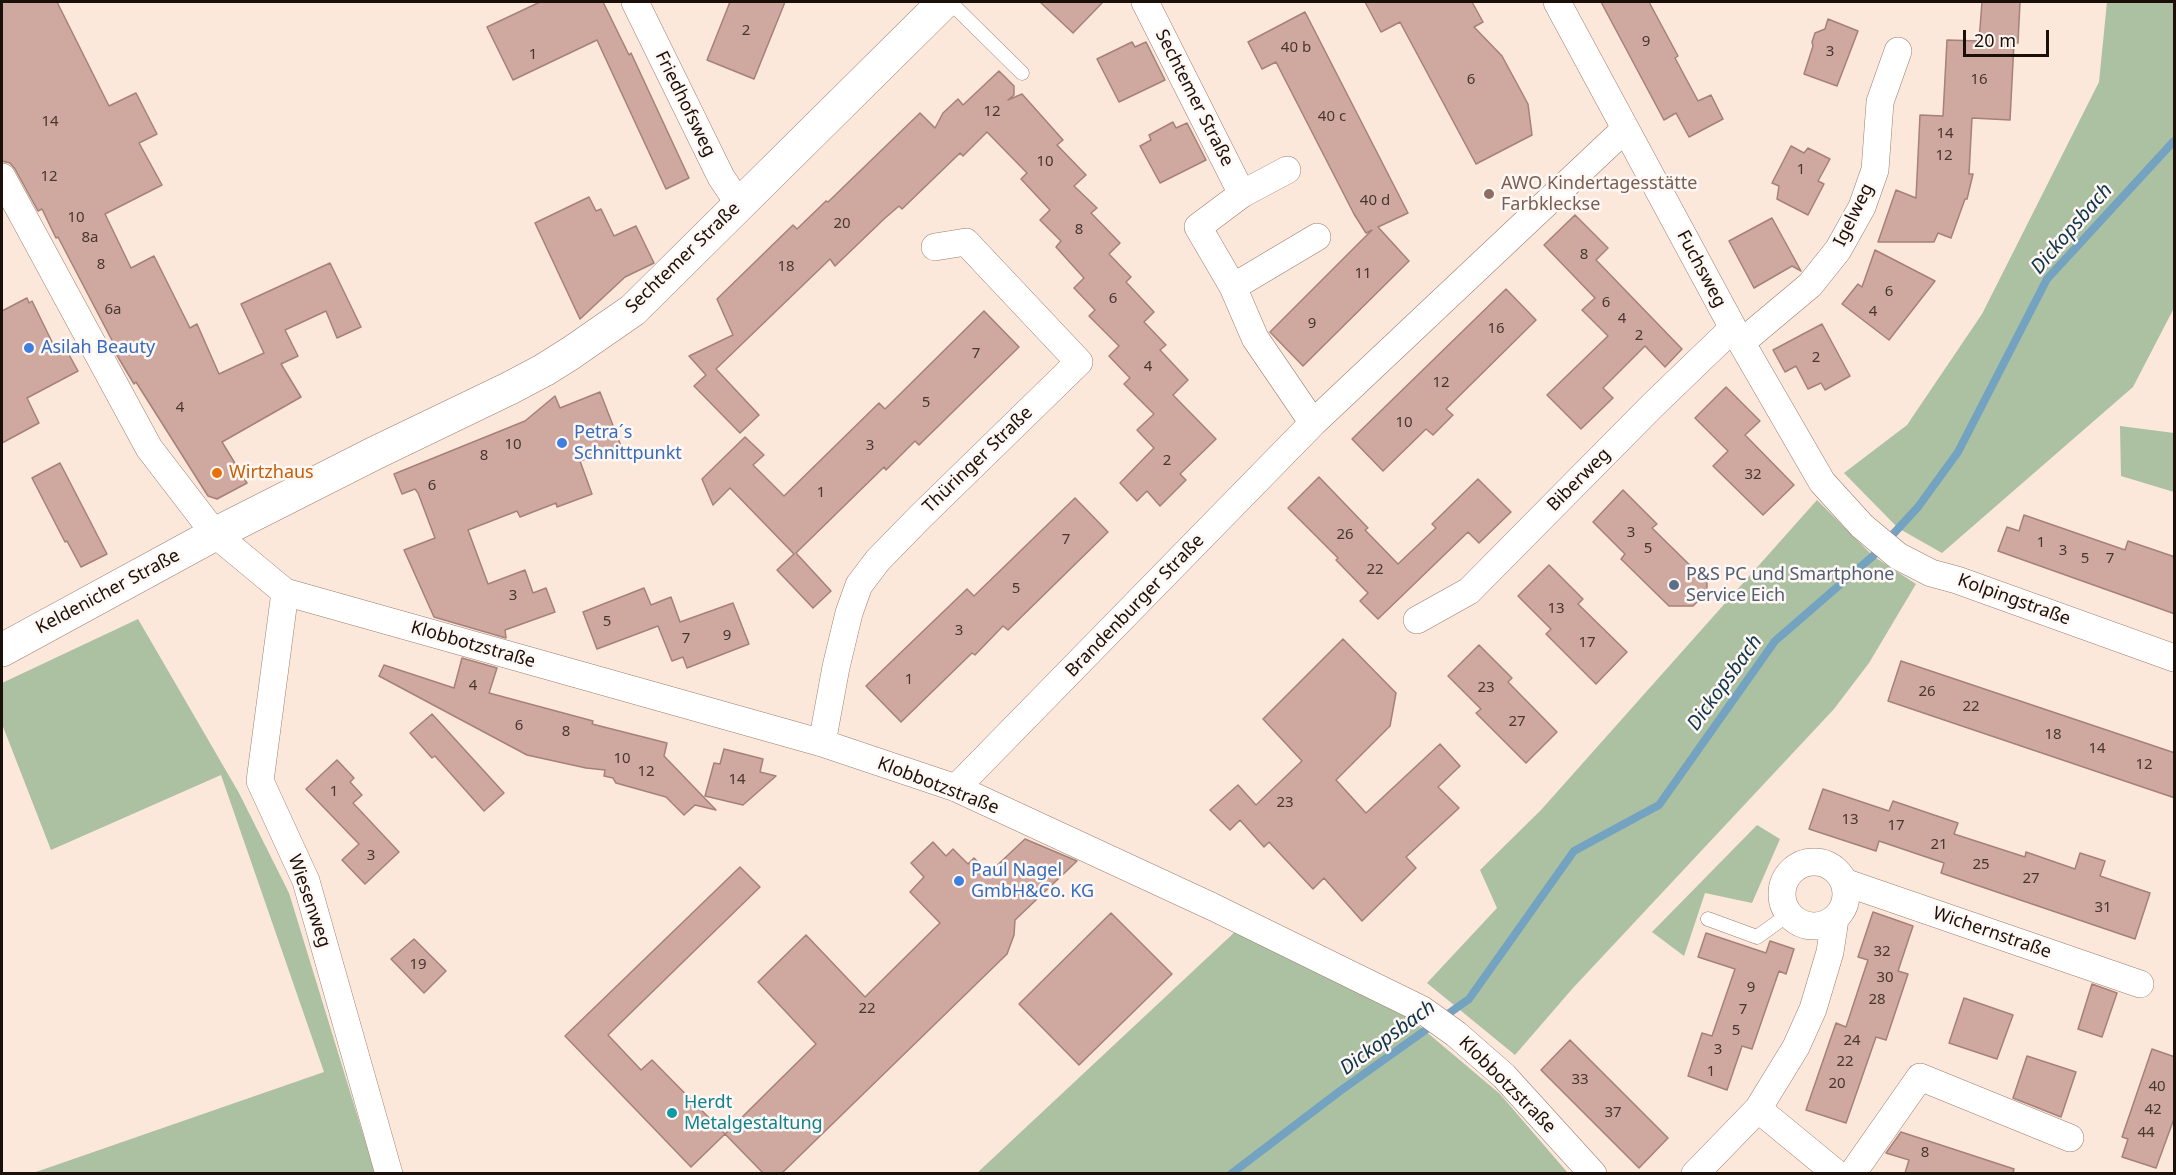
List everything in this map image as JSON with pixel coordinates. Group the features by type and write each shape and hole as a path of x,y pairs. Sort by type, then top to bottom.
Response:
{"street":[{"name":"Friedhofsweg","path":"635,2 721,177 739,204"},
{"name":"Sechtemer Straße","path":"215,534 544,370 633,310 944,2"},
{"name":"Sechtemer Straße","path":"1145,2 1242,194"},
{"name":"Fuchsweg","path":"1557,2 1738,335 1822,482 1862,526"},
{"name":"Igelweg","path":"1738,335 1810,285 1838,250 1862,207 1875,170 1880,102 1898,51"},
{"name":"Brandenburger Straße","path":"956,788 1313,423 1625,129"},
{"path":"1287,170 1242,194 1198,227 1233,287 1255,338 1313,423"},
{"name":"Klobbotzstraße","path":"2,177 149,448 215,534 285,592 822,743 956,788 1213,907 1421,1009 1456,1034 1504,1076 1593,1173"},
{"path":"1233,287 1317,237"},
{"name":"Thüringer Straße","path":"822,743 836,667 849,613 859,585 878,561 921,516 1079,362 966,242 935,247"},
{"name":"Biberweg","path":"1417,620 1470,591 1652,406 1738,335"},
{"name":"Kolpingstraße","path":"1862,526 1898,556 1931,573 1957,580 2175,658"},
{"name":"Keldenicher Straße","path":"2,650 215,534"},
{"name":"Wiesenweg","path":"285,592 260,780 306,881 389,1173"},
{"name":"Wichernstraße","path":"1789,914 1782,895 1787,876 1794,868 1803,864 1822,863 1839,873 1844,882 2140,984"},
{"path":"1789,914 1796,921 1806,925 1826,924 1835,919 1842,912 1846,902 1847,892 1844,882"},
{"path":"1695,1173 1758,1109 1796,1047 1813,1009 1830,952 1835,919"},
{"path":"1852,1173 1920,1077 2070,1138"},
{"path":"1758,1109 1837,1173"}],"lane":[{"path":"950,2 1022,74"},
{"path":"1708,919 1757,937 1789,914"}],"green space":[{"path":"2107,2 2174,2 2174,308 2133,387 1942,553 1898,528 1844,473 1907,425 1982,314 2099,82"},
{"path":"2120,426 2174,433 2174,492 2121,476"},
{"path":"1817,500 1873,556 1916,584 1869,663 1834,709 1573,988 1515,1055 1427,983 1497,908 1480,870 1541,810"},
{"path":"138,619 239,793 289,893 375,1173 33,1173 324,1072 221,775 51,850 2,724 2,683"},
{"path":"1757,825 1780,839 1752,903 1705,893 1684,956 1652,932"},
{"path":"1238,929 1404,1013 1500,1094 1567,1172 1563,1174 976,1174"}],"building":[{"path":"2,2 57,2 109,106 136,93 157,134 139,143 162,185 105,214 131,268 154,256 190,328 197,324 219,374 264,353 241,304 330,263 361,327 337,338 326,311 285,330 298,356 281,364 301,397 222,442 247,483 217,499 208,496 136,382 134,384 112,347 115,346 42,209 38,211 10,163 2,161"},
{"path":"540,2 603,2 629,55 631,53 689,178 666,189 597,40 513,80 487,27"},
{"path":"730,2 785,2 754,79 707,60"},
{"path":"1040,2 1103,2 1073,33"},
{"path":"1365,2 1472,2 1483,22 1474,27 1502,56 1528,104 1532,135 1476,164 1400,22 1381,32"},
{"path":"1601,2 1649,2 1678,56 1675,58 1698,101 1711,95 1723,119 1689,137 1676,113 1664,120"},
{"path":"1982,2 2020,2 2018,43 2014,43 2010,120 1972,118 1969,174 1973,174 1967,199 1965,199 1951,238 1938,233 1934,242 1878,242 1896,190 1916,198 1920,115 1943,116 1947,40 1979,41"},
{"path":"1305,12 1408,213 1378,227 1409,261 1303,366 1270,332 1372,230 1366,233 1354,214 1276,62 1262,69 1248,42"},
{"path":"1828,19 1858,31 1837,86 1804,74 1815,33 1825,29"},
{"path":"1132,42 1135,47 1146,42 1165,80 1119,102 1097,59"},
{"path":"999,71 1014,86 1014,95 1008,100 1022,94 1063,140 1057,145 1086,175 1074,186 1097,208 1091,213 1120,243 1109,254 1131,277 1126,282 1154,312 1144,322 1166,345 1160,350 1188,380 1173,395 1216,439 1180,474 1186,480 1160,506 1147,491 1137,501 1120,483 1154,448 1137,430 1154,414 1124,384 1130,378 1109,356 1119,346 1089,316 1095,310 1074,288 1084,278 1056,247 1061,241 1040,220 1050,210 1021,179 1027,173 987,132 963,156 960,153 902,209 899,206 884,219 835,266 830,259 716,369 759,415 740,433 694,386 706,375 689,356 733,335 717,299 793,225 797,229 826,201 828,202 920,113 935,128 943,113 958,99 963,105"},
{"path":"1173,122 1176,128 1187,123 1206,160 1160,183 1140,146 1151,140 1149,135"},
{"path":"1791,146 1804,153 1808,148 1830,159 1818,181 1824,184 1808,215 1777,199 1779,186 1772,183"},
{"path":"589,197 596,211 601,209 614,236 636,226 654,263 625,277 580,319 535,223"},
{"path":"1575,215 1608,248 1596,260 1682,349 1665,367 1645,346 1603,388 1613,398 1581,429 1547,395 1608,336 1582,310 1595,298 1544,245"},
{"path":"1772,218 1801,271 1792,266 1754,288 1729,241"},
{"path":"1875,250 1935,281 1889,340 1842,304 1858,284 1862,287"},
{"path":"1506,289 1536,320 1446,409 1453,415 1433,435 1426,429 1383,471 1352,439"},
{"path":"27,298 29,303 32,301 55,348 63,344 78,371 27,398 39,423 2,443 2,311"},
{"path":"984,311 1019,347 919,445 915,441 886,470 884,467 796,553 831,591 813,608 777,570 794,554 730,488 713,505 702,479 745,437 764,455 753,465 784,496 879,403 885,409"},
{"path":"1822,324 1850,376 1825,390 1821,383 1808,389 1796,366 1785,372 1773,350"},
{"path":"1726,387 1760,421 1745,435 1794,485 1763,515 1713,466 1728,451 1695,418"},
{"path":"600,392 621,446 580,461 592,494 557,507 556,503 520,517 517,511 468,530 488,584 525,570 533,593 546,588 555,612 505,630 506,638 434,617 404,550 435,538 418,493 415,489 402,494 394,474 525,421 555,396 560,408"},
{"path":"60,463 107,554 81,567 67,541 65,542 32,478"},
{"path":"1319,477 1368,528 1365,530 1398,564 1436,528 1432,524 1478,479 1511,512 1479,543 1468,532 1378,619 1360,601 1368,593 1336,560 1338,558 1288,508"},
{"path":"1623,490 1657,524 1652,528 1707,582 1707,592 1693,606 1669,606 1621,559 1625,554 1593,522"},
{"path":"1075,498 1108,532 1008,630 1003,626 975,655 972,653 901,722 866,686 967,589 974,596"},
{"path":"2024,515 2125,550 2128,541 2175,557 2175,614 1998,551 2007,527 2019,531"},
{"path":"1549,565 1583,599 1578,604 1627,652 1596,684 1546,634 1551,629 1518,596"},
{"path":"644,588 651,605 671,597 680,622 733,603 749,644 687,668 683,657 672,661 658,626 597,649 583,612"},
{"path":"1343,639 1396,693 1390,726 1336,780 1366,813 1440,744 1460,766 1438,787 1459,808 1406,857 1416,868 1362,921 1324,878 1313,889 1269,842 1264,847 1240,820 1230,830 1210,810 1238,785 1256,805 1302,761 1263,719"},
{"path":"1479,645 1512,678 1508,682 1557,732 1526,763 1476,713 1481,709 1448,676"},
{"path":"462,658 497,668 489,693 593,721 592,724 667,743 664,756 716,810 695,805 684,815 666,797 616,783 613,778 604,776 605,770 527,755 379,676 384,665 454,688"},
{"path":"1901,661 2175,753 2175,798 1888,701"},
{"path":"432,714 504,793 484,811 435,756 432,758 410,733"},
{"path":"724,749 763,759 760,772 776,776 743,805 705,796 714,763 720,764"},
{"path":"337,760 354,778 350,782 362,795 353,803 399,852 365,884 342,860 359,844 306,789"},
{"path":"1823,789 1889,811 1893,801 1958,823 1954,834 2025,857 2026,852 2075,869 2080,853 2105,861 2100,876 2150,893 2135,939 1941,873 1944,863 1879,841 1876,851 1809,829"},
{"path":"1025,839 1077,861 1015,920 1014,935 1007,954 782,1173 763,1173 725,1134 816,1044 758,982 806,935 865,997 940,923 910,892 924,877 911,863 933,842 946,856 953,849 968,864 974,858 989,873"},
{"path":"740,867 760,887 608,1035 641,1070 652,1060 725,1134 691,1167 565,1036"},
{"path":"1873,912 1913,926 1898,971 1908,974 1886,1040 1876,1037 1846,1123 1806,1110 1836,1023 1846,1027 1868,960 1858,957"},
{"path":"1111,913 1172,974 1079,1065 1019,1004"},
{"path":"1706,933 1766,953 1770,941 1794,949 1786,974 1779,971 1752,1049 1742,1046 1727,1090 1688,1076 1702,1033 1712,1036 1735,969 1698,957"},
{"path":"414,939 446,971 424,993 391,959"},
{"path":"2092,984 2117,993 2102,1037 2078,1029"},
{"path":"1964,998 2013,1015 1997,1059 1949,1043"},
{"path":"1570,1040 1668,1138 1639,1168 1541,1070"},
{"path":"2152,1049 2175,1057 2175,1116 2156,1168 2122,1157 2128,1139 2122,1137"},
{"path":"2027,1056 2076,1072 2061,1117 2013,1098"},
{"path":"1901,1132 2014,1169 2013,1173 1905,1173 1909,1160 1886,1153"}],"waterway":[{"name":"Dickopsbach","path":"1231,1174 1340,1091 1469,999 1574,851 1659,805 1775,641 1873,556 1918,507 1958,452 2047,279 2174,141"}],"place":[{"name":"AWO Kindertagesstätte Farbkleckse","path":"1489,194"},
{"name":"Asilah Beauty","path":"29,348"},
{"name":"Petra´s Schnittpunkt","path":"562,443"},
{"name":"Wirtzhaus","path":"217,473"},
{"name":"P&S PC und Smartphone Service Eich","path":"1674,585"},
{"name":"Paul Nagel GmbH&Co. KG","path":"959,881"},
{"name":"Herdt Metalgestaltung","path":"672,1113"}]}
